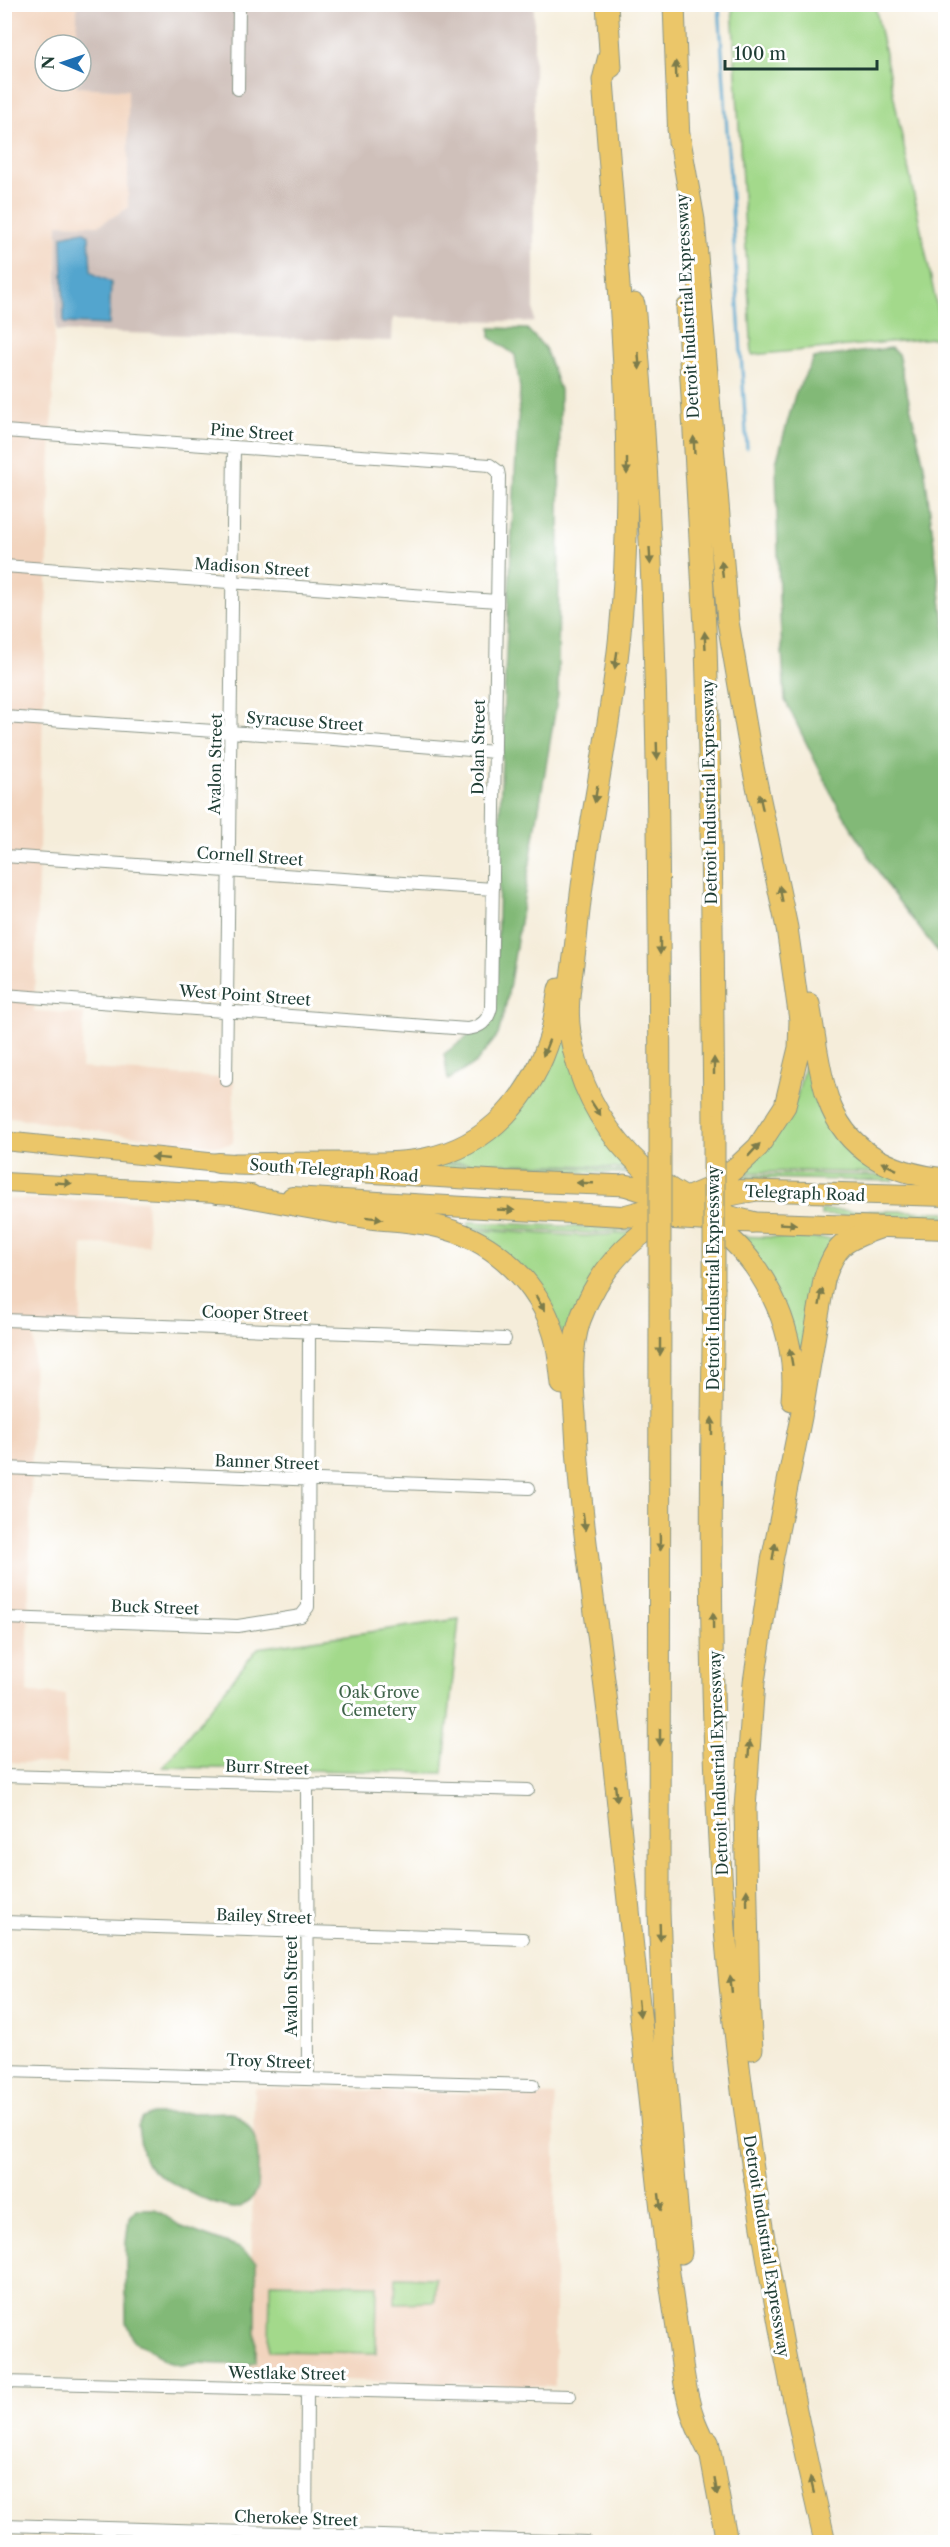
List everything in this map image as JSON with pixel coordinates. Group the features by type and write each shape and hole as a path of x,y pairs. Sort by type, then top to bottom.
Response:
{"highway":[{"path":"607,4 639,358 648,512 659,837 659,1911 665,2066 679,2236 710,2454 727,2542"},
{"name":"Detroit Industrial Expressway","path":"674,4 678,129 706,656 711,825 714,1124 712,1589 717,1792 728,1953 747,2126 765,2250 794,2408 825,2542"},
{"path":"610,52 603,80 621,311 627,461 626,546 620,634 578,909 568,1009 570,1032 578,1067 590,1100 609,1129 630,1155 726,1234 746,1256 772,1293 784,1325 793,1372 791,1457"},
{"path":"678,129 694,220 728,622 749,746 787,928 800,1029 799,1048 785,1106 758,1147 687,1203 643,1233 616,1260 589,1299 579,1324 573,1353 572,1385 577,1464 610,1735 670,2282 692,2415 710,2454"},
{"path":"227,1163 398,1163 425,1159 455,1150 476,1140 499,1122 516,1104 544,1053 552,1032 567,940 578,909"},
{"path":"787,928 804,980 828,1099 843,1128 866,1152 886,1166 908,1174 945,1179"},
{"name":"South Telegraph Road","path":"227,1163 505,1181 625,1185"},
{"path":"625,1185 723,1216 752,1222"},
{"path":"624,1216 752,1191"},
{"name":"Telegraph Road","path":"752,1191 945,1196"},
{"path":"226,1194 446,1228 487,1247 510,1265 527,1283 543,1306 554,1334 568,1431 577,1464"},
{"name":"South Telegraph Road","path":"226,1194 624,1216"},
{"name":"Telegraph Road","path":"752,1222 945,1229"},
{"path":"765,2250 764,2171 748,2002 745,1808 754,1682 772,1561 791,1457 801,1417 824,1280 831,1259 844,1242 854,1236 879,1228"}],"main road":[{"name":"South Telegraph Road","path":"4,1141 227,1163"},
{"name":"South Telegraph Road","path":"4,1182 226,1194"}],"street":[{"path":"238,89 239,4"},
{"name":"Pine Street","path":"4,431 490,465 496,468"},
{"name":"Avalon Street","path":"226,1080 234,447"},
{"name":"Dolan Street","path":"483,1024 491,1008 500,476 496,468"},
{"name":"Madison Street","path":"4,566 497,601"},
{"name":"Syracuse Street","path":"4,717 495,752"},
{"name":"Cornell Street","path":"4,855 493,889"},
{"name":"West Point Street","path":"4,995 467,1029 483,1024"},
{"name":"Cooper Street","path":"4,1320 505,1339"},
{"path":"309,1332 309,1480"},
{"name":"Banner Street","path":"4,1468 529,1488"},
{"name":"Buck Street","path":"4,1618 238,1626 303,1614 308,1607 309,1480"},
{"name":"Burr Street","path":"4,1776 528,1791"},
{"name":"Avalon Street","path":"307,1785 308,2079"},
{"name":"Bailey Street","path":"4,1922 308,1934 523,1939"},
{"name":"Troy Street","path":"4,2071 533,2085"},
{"name":"Westlake Street","path":"4,2382 570,2396"},
{"path":"306,2539 307,2390"},
{"name":"Cherokee Street","path":"4,2525 306,2539 586,2542"}],"shaded area":[{"path":"4,5 77,5 77,33 33,33 33,93 93,93 93,88 128,90 128,208 99,225 58,224 34,1011 84,1014 81,1068 234,1079 233,1142 217,1146 111,1133 5,1116"},
{"path":"77,5 534,5 534,322 393,318 392,341 56,331 58,224 99,225 128,208 128,90 93,88 93,33 77,33"},
{"path":"5,1199 146,1201 149,1245 83,1244 80,1335 34,1333 27,1693 65,1694 67,1764 5,1762"},
{"path":"254,2088 555,2096 555,2387 250,2377"}],"green space":[{"path":"732,5 875,5 943,337 752,355"},
{"path":"490,328 527,329 545,348 560,390 558,694 507,1000 498,1035 476,1063 448,1080 444,1054 493,1018 495,989 505,687 520,389 515,355 490,337"},
{"path":"891,348 898,354 924,465 945,630 945,961 889,889 835,801 785,700 779,599 776,463 795,395 814,358"},
{"path":"563,1036 640,1171 591,1166 446,1162 464,1151 555,1037"},
{"path":"806,1059 808,1059 821,1090 883,1169 881,1173 796,1171 741,1173 797,1096"},
{"path":"442,1160 444,1164 591,1168 641,1174 439,1169 437,1164"},
{"path":"886,1170 894,1175 893,1181 743,1178 741,1176 800,1174 883,1176"},
{"path":"821,1210 946,1212 945,1218 821,1215"},
{"path":"469,1222 632,1230 591,1233 467,1229"},
{"path":"474,1230 585,1236 631,1233 568,1340"},
{"path":"736,1236 833,1239 823,1255 806,1347 799,1347"},
{"name":"Oak Grove Cemetery","path":"459,1619 443,1773 163,1767 258,1648"},
{"path":"231,2112 249,2127 257,2146 257,2191 242,2206 232,2208 206,2200 163,2177 146,2163 138,2127 143,2118 152,2114"},
{"path":"136,2209 155,2209 182,2227 239,2248 256,2261 256,2363 247,2365 195,2363 182,2366 164,2361 150,2349 134,2342 126,2322 126,2243 129,2217"},
{"path":"396,2277 436,2278 435,2302 395,2303"},
{"path":"270,2283 377,2285 376,2353 269,2351"}],"water":[{"path":"83,231 89,235 91,271 111,283 109,325 64,323 62,236"}],"waterway":[{"path":"719,4 747,448"}]}
